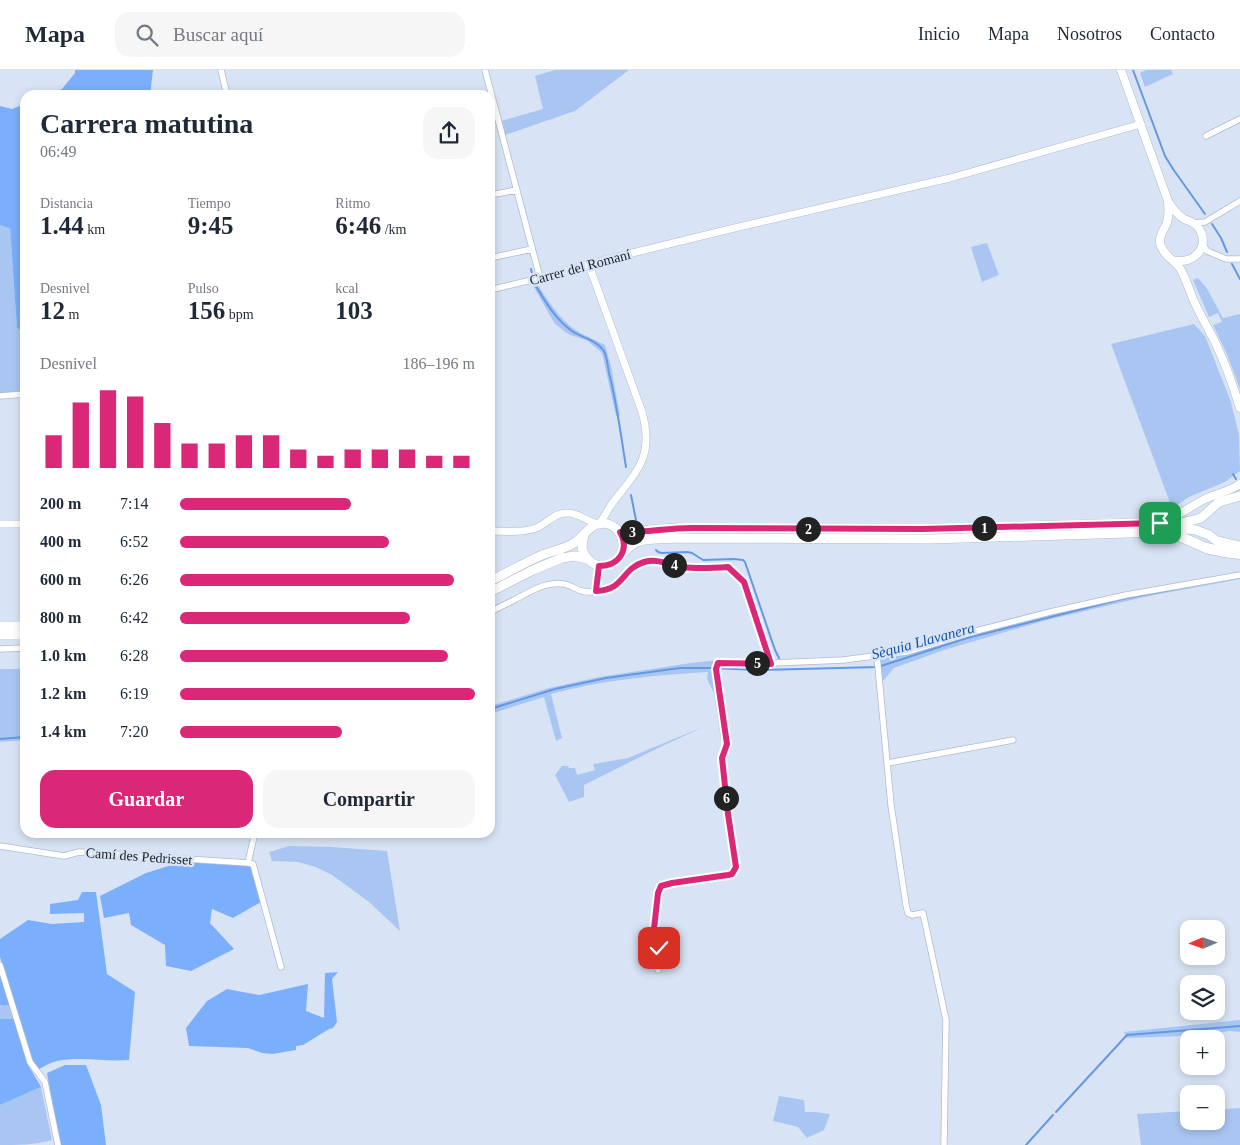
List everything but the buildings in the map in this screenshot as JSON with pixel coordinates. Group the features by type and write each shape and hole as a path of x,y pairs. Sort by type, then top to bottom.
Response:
{"highway":[{"path":"1160,527 1206,548 1240,554"}],"main road":[{"path":"1120,70 1168,201 1173,209 1185,219 1194,223 1201,233 1202,243 1200,249 1185,270 1184,278"},
{"path":"1168,201 1169,214 1162,231 1160,244 1163,251 1181,271 1226,366 1240,408"},
{"path":"1165,226 1171,221 1185,219"},
{"path":"1172,260 1178,261 1193,257"},
{"path":"1160,527 1203,500 1240,484"},
{"path":"622,553 638,542 676,538 930,539 1160,527 1192,522 1207,514 1219,502 1240,496"},
{"path":"1207,514 1206,525 1209,535"},
{"path":"495,579 541,556 576,542 590,528 598,524 612,526 620,532 624,541 622,553 618,560 614,563 599,566 592,563 582,551 582,541 585,534"},
{"path":"620,532 691,528 1160,527 1196,530 1209,535 1217,542 1240,546"},
{"path":"495,589 562,558 574,556 587,559"},
{"path":"0,626 20,626"},
{"path":"0,636 20,636"}],"street":[{"path":"222,70 225,90"},
{"path":"484,70 489,90"},
{"path":"495,111 540,278"},
{"path":"1206,136 1240,119"},
{"name":"Carrer del Romaní","path":"495,289 670,244 950,178 1141,124"},
{"path":"495,194 516,190"},
{"path":"1194,223 1205,222 1240,202"},
{"path":"1201,233 1205,222"},
{"path":"1202,243 1207,251 1226,259 1240,258"},
{"path":"495,257 532,249"},
{"path":"1193,257 1207,251"},
{"path":"495,531 531,530 563,513 573,514 598,524 635,474 644,456 646,434 642,412 589,265"},
{"path":"0,396 20,394"},
{"path":"610,508 612,526"},
{"path":"582,518 585,534"},
{"path":"0,524 20,524"},
{"path":"495,609 543,585 566,584 582,591 604,591 615,587 638,564 654,560 702,569 728,567 744,582 771,664"},
{"path":"596,591 599,566"},
{"path":"658,970 659,948 653,938 658,893 661,886 732,874 736,867 722,758 727,744 716,669 718,663 771,664 843,660 906,652 1050,612 1126,595 1240,575"},
{"path":"0,649 20,648"},
{"path":"877,656 891,805 906,905 908,913 912,915 923,913 946,1020 944,1145"},
{"path":"888,764 1013,740"},
{"path":"254,838 248,864 253,864 281,967"},
{"name":"Camí des Pedrisset","path":"0,846 64,856 79,852 248,864"},
{"path":"0,965 30,1062 44,1082 55,1144"}],"shaded area":[{"path":"75,70 153,70 151,90 60,90 75,73"},
{"path":"555,70 629,70 575,111 505,135 501,121 543,109 535,76"},
{"path":"1146,70 1171,70 1173,74 1145,87 1140,73"},
{"path":"0,106 12,109 20,106 20,330 17,328 10,228 0,225"},
{"path":"0,225 10,227 17,328 20,330 20,392 0,394"},
{"path":"987,243 999,275 982,282 971,247"},
{"path":"1198,278 1206,287 1223,318 1240,314 1240,389 1213,325 1222,322 1218,313 1209,317 1193,280"},
{"path":"536,282 565,321 580,333 605,345 611,366 620,416 616,416 602,353 588,341 568,334 555,324 532,284"},
{"path":"1194,324 1205,336 1231,402 1239,435 1240,471 1225,482 1189,497 1172,508 1111,344"},
{"path":"1240,578 1144,597 1043,621 944,650 894,668 882,682 880,658 1054,613 1126,597"},
{"path":"719,660 712,666 724,740 721,740 714,693 707,679 708,672 629,679 589,685 551,694 562,738 556,741 544,697 495,712 495,704 549,688 599,677"},
{"path":"0,669 20,669 20,740 0,742"},
{"path":"705,726 584,785 584,797 569,802 555,775 562,766 575,768 577,775 595,770 593,764 628,758"},
{"path":"289,846 387,851 400,931 369,902 332,875 316,867 298,862 272,861 269,852"},
{"path":"181,862 251,866 261,902 233,918 212,909 210,923 234,949 191,971 166,966 165,945 131,925 129,913 104,918 100,896 146,873"},
{"path":"82,892 96,892 107,974 135,992 129,1060 66,1060 52,1062 39,1069 32,1062 0,957 0,939 28,920 52,924 84,922 84,913 50,914 50,904 78,900"},
{"path":"338,972 332,979 337,1022 333,1028 303,1045 296,1046 296,1050 273,1054 262,1053 248,1048 189,1046 186,1028 207,1001 227,989 259,995 308,984 306,1011 324,1018 325,973"},
{"path":"0,974 11,1005 0,1005"},
{"path":"0,1005 11,1005 15,1019 0,1019"},
{"path":"0,1019 15,1019 27,1063 41,1087 0,1105"},
{"path":"1240,1020 1240,1032 1180,1030 1180,1036 1127,1038 1124,1032"},
{"path":"65,1065 86,1065 101,1105 106,1145 60,1145 47,1073"},
{"path":"41,1087 52,1140 33,1144 0,1145 0,1105"},
{"path":"779,1096 804,1100 805,1112 830,1114 824,1130 807,1138 798,1127 773,1121"},
{"path":"1240,1108 1240,1145 1141,1145 1137,1114 1180,1112 1180,1130 1225,1130 1225,1109"}],"waterway":[{"path":"1133,70 1165,156 1205,214"},
{"path":"1212,224 1227,252"},
{"path":"1232,264 1240,279"},
{"path":"531,269 533,277"},
{"path":"534,283 560,321 572,331 597,344 604,351 617,408 626,467"},
{"path":"1233,474 1236,479"},
{"path":"631,495 636,520"},
{"path":"656,550 662,553 692,553 703,560 743,560 779,658"},
{"name":"Sèquia Llavanera","path":"495,707 555,689 606,678 680,668 758,670 878,667 967,638 1122,599 1175,589"},
{"name":"Sèquia Llavanera","path":"0,739 20,737"},
{"path":"1056,1112 1127,1035 1240,1026"},
{"path":"1026,1145 1053,1115"}],"route":[{"path":"659,948 653,938 658,893 661,886 732,874 736,867 722,758 727,744 716,669 718,663 771,664 744,582 728,567 702,569 654,560 638,564 610,590 596,591 599,566 614,563 622,553 624,541 620,532 691,528 922,529 1160,523"}]}
